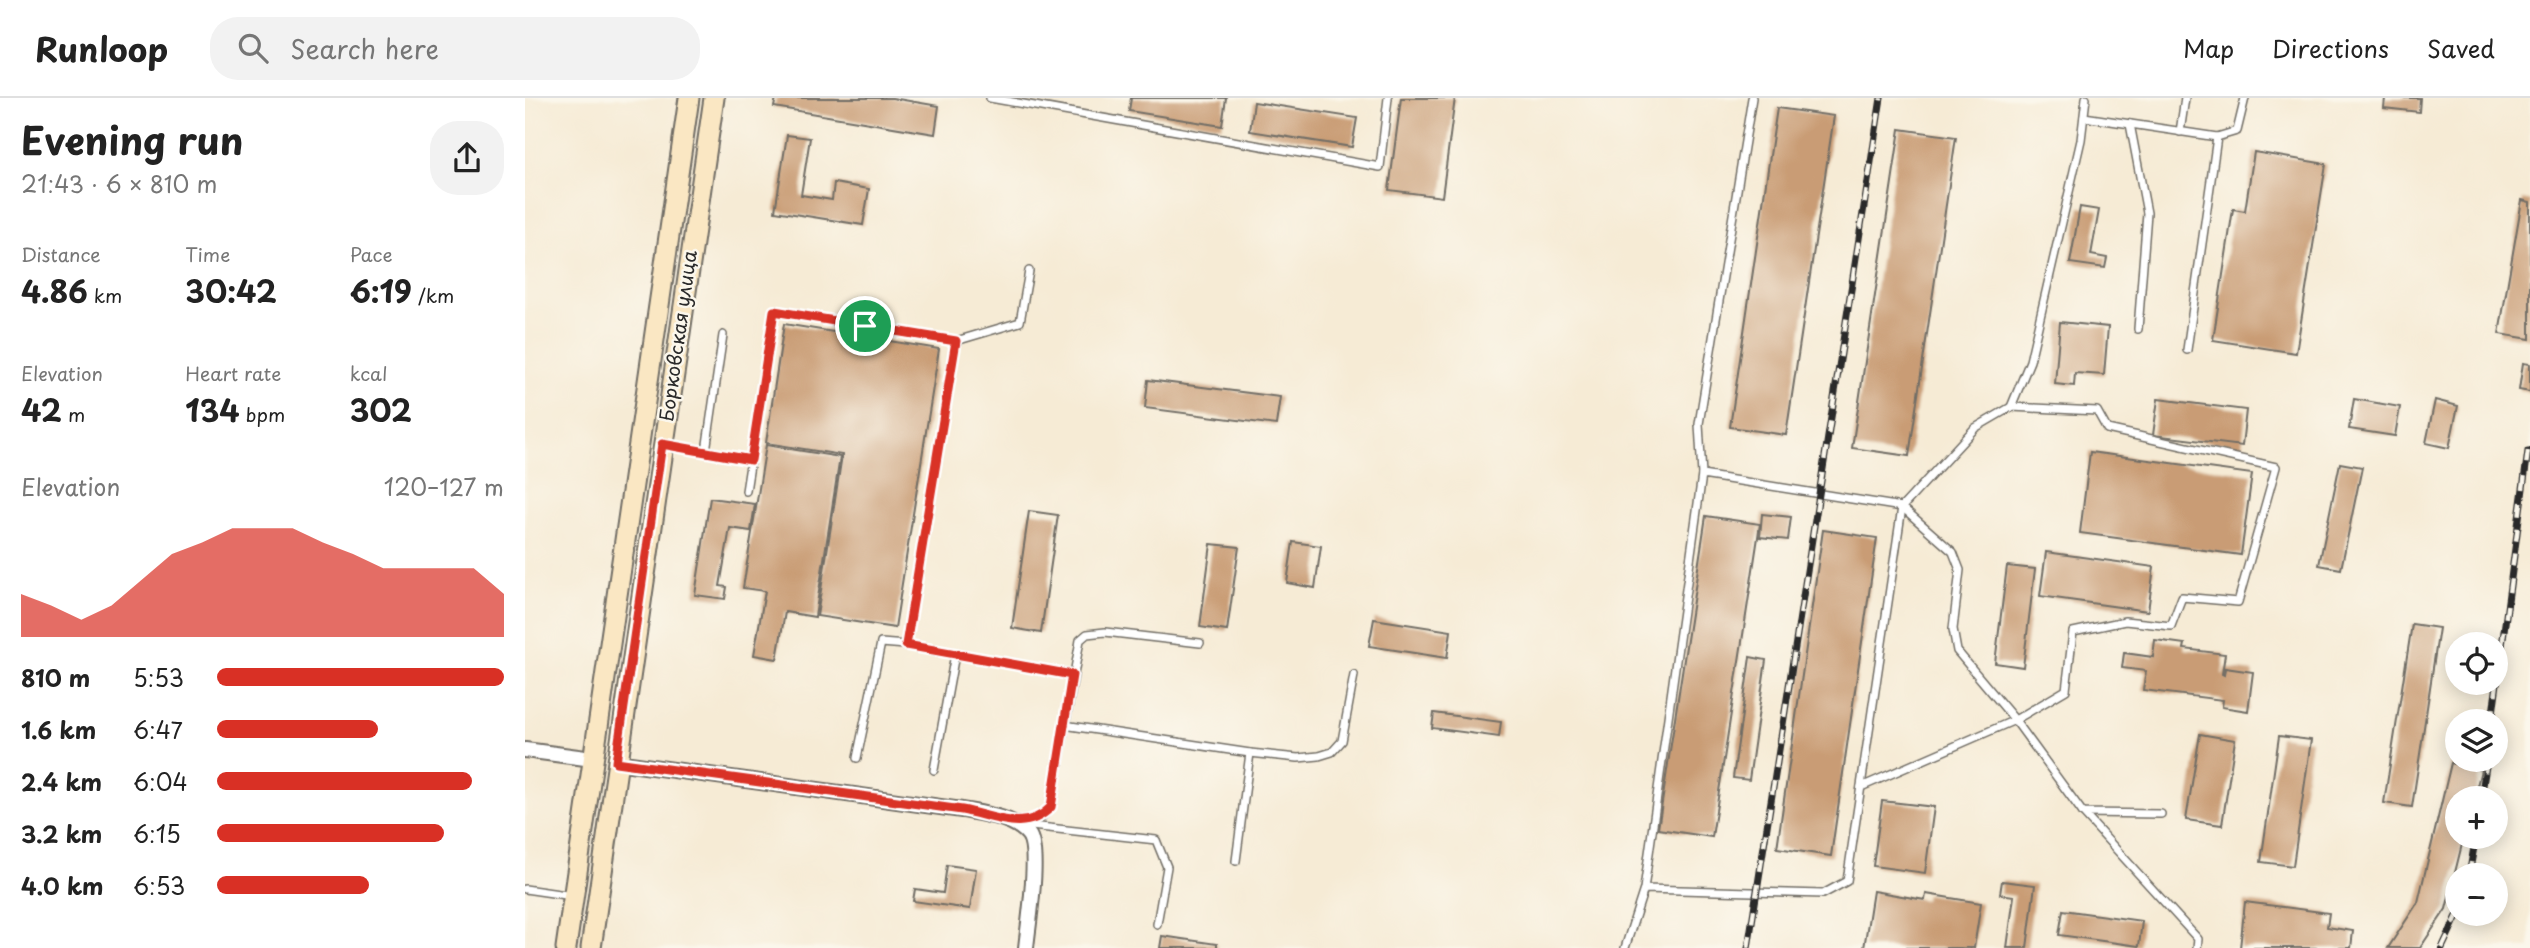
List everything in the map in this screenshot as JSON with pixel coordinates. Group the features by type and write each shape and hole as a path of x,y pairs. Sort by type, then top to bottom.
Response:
{"main road":[{"name":"Борковская улица","path":"566,948 689,98"},
{"name":"Борковская улица","path":"591,948 714,98"},
{"path":"593,759 616,762"}],"street":[{"path":"525,750 593,759"},
{"path":"616,762 962,810 1014,824 1027,833 1034,849 1026,948"}],"lane":[{"path":"990,98 1380,167 1388,98"},
{"path":"1625,948 1644,888 1702,474 1699,424 1752,98"},
{"path":"2011,407 2030,361 2081,140 2086,98"},
{"path":"2180,132 2185,98"},
{"path":"2084,117 2217,137 2237,131 2245,98"},
{"path":"2130,124 2147,213 2138,329"},
{"path":"2187,350 2217,137"},
{"path":"746,491 774,311 956,341 1020,322 1029,271"},
{"path":"706,451 723,335"},
{"path":"906,645 956,341"},
{"path":"1644,888 1823,894 1847,881 1902,507 1975,428 2011,407 2097,411 2107,429 2276,467 2238,602 2182,597 2171,626 2125,621 2073,632 2066,690 2015,720 1861,787"},
{"path":"662,444 751,460"},
{"path":"1702,474 1902,507 1953,552 1960,570 1953,629 1957,651 2015,720 2083,813 2198,939 2197,948"},
{"path":"1014,824 1041,818 1051,807 1080,640 1095,632 1200,643"},
{"path":"857,758 881,643 906,645 1072,675"},
{"path":"933,769 955,654"},
{"path":"1064,725 1250,753 1298,758 1319,756 1332,752 1342,741 1347,726 1354,675"},
{"path":"1236,861 1250,753"},
{"path":"2083,813 2161,814"},
{"path":"1014,824 1156,840 1167,867 1157,924"},
{"path":"525,889 574,896"}],"building":[{"path":"776,98 892,98 939,106 935,134 774,107"},
{"path":"1131,98 1226,98 1222,126 1129,111"},
{"path":"1401,98 1455,98 1442,197 1389,190"},
{"path":"2385,98 2420,98 2419,112 2384,108"},
{"path":"1254,102 1357,118 1352,147 1250,131"},
{"path":"1777,108 1834,116 1786,435 1730,427"},
{"path":"1900,129 1956,137 1909,456 1852,448"},
{"path":"787,135 810,138 801,195 832,200 834,183 869,189 863,225 775,211"},
{"path":"2254,152 2326,164 2296,353 2213,340 2233,209 2245,211"},
{"path":"2522,200 2530,202 2530,339 2499,334"},
{"path":"2080,207 2099,210 2091,255 2107,258 2105,268 2070,263"},
{"path":"2060,322 2108,327 2104,375 2075,373 2074,386 2055,384"},
{"path":"784,324 939,349 895,628 817,616 842,455 766,443"},
{"path":"2523,363 2530,364 2530,392 2519,390"},
{"path":"1148,380 1280,397 1276,425 1145,408"},
{"path":"2158,399 2246,410 2242,446 2153,435"},
{"path":"2354,399 2400,407 2395,436 2349,429"},
{"path":"2435,400 2458,406 2449,448 2426,443"},
{"path":"766,445 840,457 815,617 785,612 777,659 754,655 765,591 743,588"},
{"path":"2090,452 2252,474 2241,555 2080,533"},
{"path":"2340,463 2362,467 2341,569 2319,565"},
{"path":"710,498 755,504 751,531 730,528 720,586 727,587 725,599 695,595"},
{"path":"1029,511 1058,515 1041,633 1012,628"},
{"path":"1762,514 1791,517 1788,540 1760,537"},
{"path":"1706,516 1760,524 1712,837 1658,829"},
{"path":"1823,530 1877,538 1831,856 1777,848"},
{"path":"1293,542 1321,546 1315,588 1287,583"},
{"path":"1211,544 1239,547 1227,631 1200,627"},
{"path":"2046,552 2154,567 2148,611 2040,596"},
{"path":"2007,566 2035,569 2023,667 1995,663"},
{"path":"1374,619 1451,631 1447,658 1369,646"},
{"path":"2412,624 2439,628 2412,807 2384,803"},
{"path":"2155,640 2185,644 2184,649 2225,654 2224,675 2225,668 2253,672 2248,711 2222,707 2223,700 2143,690 2146,671 2122,668 2124,653 2153,657"},
{"path":"1750,657 1766,660 1749,780 1733,778"},
{"path":"1434,713 1501,722 1499,737 1432,728"},
{"path":"2200,734 2235,740 2222,825 2186,820"},
{"path":"2279,736 2311,740 2293,866 2261,862"},
{"path":"2449,772 2480,772 2477,786 2446,786"},
{"path":"2445,788 2445,849 2461,849 2457,863 2445,863 2445,910 2420,948 2388,948 2418,902"},
{"path":"1882,801 1934,807 1925,873 1873,866"},
{"path":"947,865 976,869 970,909 913,901 915,889 943,893"},
{"path":"2002,881 2035,885 2027,948 2007,948 2014,896 2000,894"},
{"path":"1873,891 1925,900 1926,894 1981,903 1974,948 1864,948"},
{"path":"2245,902 2329,913 2327,927 2353,931 2351,948 2240,948"},
{"path":"2063,910 2142,921 2139,946 2059,935"},
{"path":"1162,936 1217,944 1217,948 1160,948"}],"railway":[{"path":"1748,948 1881,98"},
{"path":"2494,709 2528,451"},
{"path":"2483,786 2485,772"},
{"path":"2471,863 2474,849"},
{"path":"2442,948 2452,926"}],"route":[{"path":"774,311 865,326 956,341 906,645 1072,675 1051,807 1041,818 1014,824 962,810 616,762 662,444 751,460 774,311"}]}
